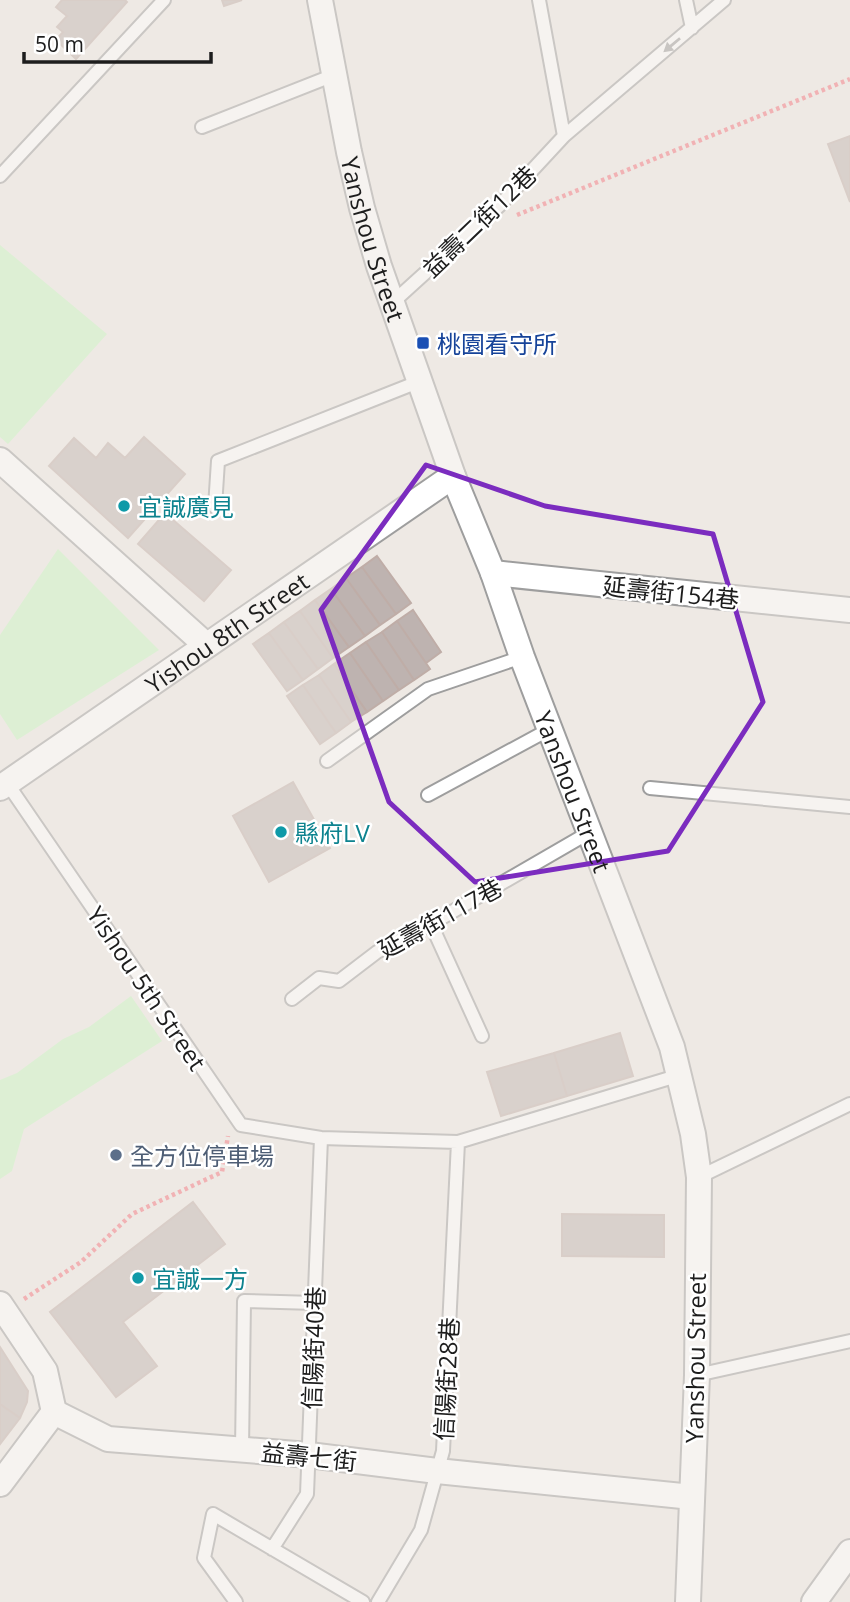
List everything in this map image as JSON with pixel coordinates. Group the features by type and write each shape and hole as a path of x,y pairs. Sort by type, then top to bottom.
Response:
{"street":[{"name":"Yanshou Street","path":"320,0 362,208 418,382 493,573 522,657 672,1047 680,1075 699,1177 697,1375 688,1602"},
{"path":"0,460 206,645"},
{"name":"Yishou 8th Street","path":"4,786 453,475"},
{"name":"延壽街154巷","path":"493,573 850,610"},
{"path":"0,1484 54,1412 46,1371 3,1307"},
{"name":"益壽七街","path":"54,1412 108,1439 309,1455 692,1497"},
{"path":"814,1602 850,1552"}],"lane":[{"path":"0,176 164,0"},
{"path":"539,0 564,136"},
{"path":"686,0 692,28"},
{"name":"益壽二街12巷","path":"392,303 500,205 564,136 724,0"},
{"path":"202,127 334,75"},
{"path":"215,507 218,461 418,382"},
{"path":"327,761 428,689 522,657"},
{"path":"428,795 550,729"},
{"name":"Yishou 5th Street","path":"4,786 241,1125 321,1138 458,1142 680,1075"},
{"path":"650,788 850,807"},
{"name":"延壽街117巷","path":"292,999 319,978 339,981 377,952 432,924 590,832"},
{"path":"432,924 482,1035"},
{"path":"699,1177 850,1104"},
{"name":"信陽街40巷","path":"272,1549 307,1494 321,1138"},
{"name":"信陽街28巷","path":"378,1602 421,1530 443,1451 458,1142"},
{"path":"242,1450 244,1301 315,1303"},
{"path":"697,1375 850,1341"},
{"path":"236,1602 204,1558 214,1514 363,1602"}],"path":[{"path":"515,215 850,79"},
{"path":"3,1307 81,1262 132,1214 222,1172 232,1113"}],"highlighted area":[{"path":"426,465 545,506 713,534 763,702 668,851 475,882 389,802 321,610"}],"green space":[{"path":"0,245 107,334 8,444 0,437"},
{"path":"58,549 159,650 17,740 0,714 0,635"},
{"path":"131,996 162,1041 24,1129 12,1171 0,1179 0,1080 17,1073 63,1039 89,1027"}],"building":[{"path":"62,0 127,2 76,59 56,40 63,32 57,27 67,16 56,7"},
{"path":"222,0 242,0 224,6"},
{"path":"850,136 850,202 828,144"},
{"name":"宜誠廣見","path":"144,437 185,474 128,538 49,466 74,438 96,458 108,443 125,458"},
{"name":"宜誠廣見","path":"165,513 231,570 204,601 138,544"},
{"path":"377,556 411,603 396,614 362,567"},
{"path":"362,567 396,614 380,625 346,578"},
{"path":"346,578 380,625 365,636 331,589"},
{"path":"331,589 365,636 349,647 315,600"},
{"path":"315,600 349,647 333,658 300,611"},
{"path":"413,610 441,652 426,663 397,621"},
{"path":"300,611 333,658 318,669 284,622"},
{"path":"397,621 430,669 414,680 382,632"},
{"path":"284,622 318,669 303,680 269,633"},
{"path":"382,632 414,680 399,690 366,642"},
{"path":"269,633 303,680 287,691 253,644"},
{"path":"366,642 399,690 383,701 350,653"},
{"path":"350,653 383,701 367,712 334,664"},
{"path":"334,664 367,712 351,722 319,675"},
{"path":"319,675 351,722 336,733 303,685"},
{"path":"303,685 336,733 320,744 287,696"},
{"name":"縣府LV","path":"293,782 330,848 269,882 233,816"},
{"path":"620,1033 633,1076 567,1096 554,1053"},
{"path":"554,1053 567,1096 501,1116 487,1072"},
{"name":"宜誠一方","path":"193,1202 225,1244 123,1322 157,1366 116,1397 50,1312"},
{"path":"562,1214 664,1215 664,1257 562,1256"},
{"path":"0,1347 28,1391 27,1402 20,1418 0,1404"},
{"path":"0,1404 20,1418 0,1444"}],"place":[{"name":"桃園看守所","path":"423,343"},
{"name":"宜誠廣見","path":"124,506"},
{"name":"縣府LV","path":"281,832"},
{"name":"全方位停車場","path":"116,1155"},
{"name":"宜誠一方","path":"138,1278"}]}
